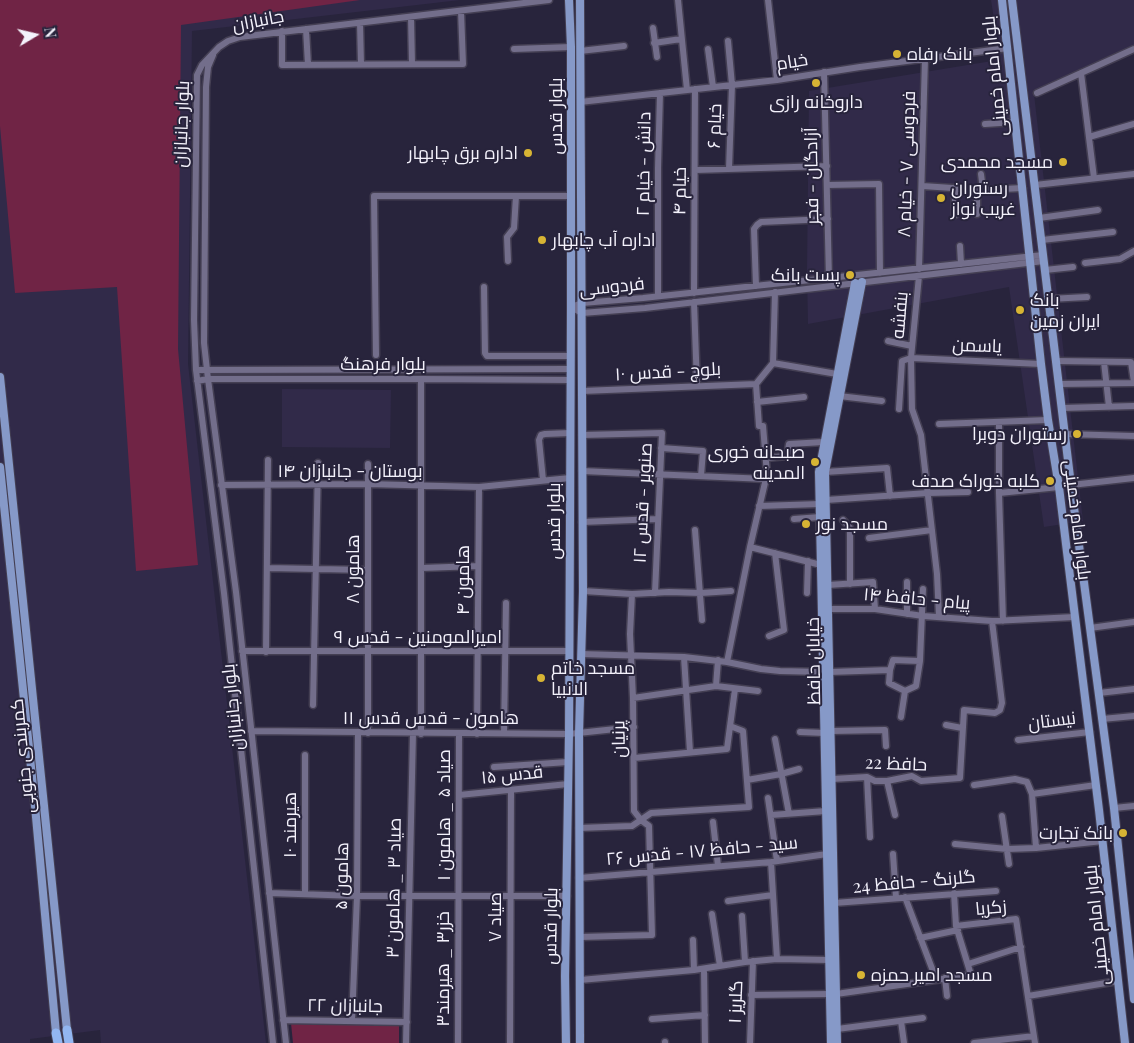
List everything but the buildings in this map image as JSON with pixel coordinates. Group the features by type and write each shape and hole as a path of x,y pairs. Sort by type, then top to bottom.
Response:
{"highway":[{"name":"کمربندی جنوبی","path":"67,1030 69,1043"},
{"name":"کمربندی جنوبی","path":"56,1033 58,1043"}],"main road":[{"name":"بلوار قدس","path":"566,1043 571,307 571,47 569,0"},
{"name":"بلوار قدس","path":"580,0 582,303 582,591 579,734 580,1043"},
{"name":"بلوار امام خمینی","path":"1002,0 1041,364 1076,618 1125,1043"},
{"name":"بلوار امام خمینی","path":"1012,0 1071,485 1132,955 1134,999"},
{"path":"570,196 581,195"},
{"name":"خیابان حافظ","path":"826,672 828,585 823,502 819,472 837,374 858,283"},
{"name":"خیابان حافظ","path":"831,1043 834,903 832,779 828,732 820,517 858,283"},
{"path":"1035,308 1050,302"},
{"name":"کمربندی جنوبی","path":"0,377 67,1030"},
{"name":"کمربندی جنوبی","path":"0,467 56,1033"},
{"path":"1082,673 1096,671"},
{"name":"خیابان حافظ","path":"828,732 826,811 830,960 837,1043"},
{"path":"1107,880 1122,878"},
{"path":"49,955 59,954"},
{"path":"54,1009 65,1008"}],"street":[{"name":"جانبازان","path":"214,52 228,41 240,37 549,0"},
{"path":"678,0 687,90"},
{"path":"768,0 777,80"},
{"path":"282,31 282,65 463,64 461,11"},
{"path":"411,17 412,64"},
{"path":"360,23 361,64"},
{"path":"306,28 308,64"},
{"path":"653,28 657,57"},
{"path":"654,43 681,39"},
{"name":"خیام ۶","path":"728,40 732,85 729,169"},
{"path":"580,52 624,46"},
{"path":"514,48 571,47"},
{"path":"708,48 713,87"},
{"name":"خیام","path":"580,102 777,80 1008,48"},
{"path":"1037,93 1134,49"},
{"name":"بلوار جانبازان","path":"214,52 202,65 197,75 194,320 196,370 224,593 273,1043"},
{"name":"بلوار جانبازان","path":"214,52 207,76 204,343 236,592 286,1043"},
{"name":"فردوسی ۷ - خیام ۸","path":"919,272 925,59"},
{"name":"آزادگان - فجر","path":"824,72 828,279"},
{"path":"1081,73 1094,178"},
{"name":"خیام ۴","path":"694,292 695,89"},
{"name":"دانش - خیام ۲","path":"658,296 660,93"},
{"path":"985,124 1015,122"},
{"path":"1089,138 1134,124"},
{"path":"195,143 206,143"},
{"path":"695,170 827,166"},
{"path":"977,214 982,174"},
{"path":"1035,185 1134,174"},
{"path":"827,184 879,184 880,273"},
{"path":"922,186 980,189 1023,188"},
{"path":"955,188 955,216"},
{"path":"376,355 374,196 570,196"},
{"path":"508,261 507,237 514,228 516,196"},
{"path":"1039,218 1098,210"},
{"path":"756,286 754,229 757,225 761,222 828,219"},
{"path":"195,226 206,226"},
{"path":"1042,240 1113,232"},
{"path":"960,246 961,264"},
{"path":"1085,264 1120,260 1134,251"},
{"path":"1030,259 1044,258"},
{"name":"فردوسی","path":"571,307 582,303 880,273 919,272 1030,259"},
{"name":"فردوسی","path":"571,307 582,313 694,302 858,283 961,264 1030,259"},
{"path":"1045,270 1073,267"},
{"name":"بنفشه","path":"919,272 911,358 912,409 921,435 932,530 939,617"},
{"path":"484,287 485,353 487,356 570,356"},
{"path":"727,662 766,479 763,426 759,426 756,384 773,363 775,292"},
{"path":"1050,302 1087,297"},
{"path":"694,302 697,386"},
{"path":"888,341 912,346"},
{"path":"899,410 902,361 911,358"},
{"name":"یاسمن","path":"911,358 1041,364"},
{"path":"1056,361 1131,362 1134,383 1059,384"},
{"path":"1104,362 1109,407"},
{"path":"773,363 837,374"},
{"path":"233,369 229,374 233,380"},
{"path":"196,370 570,369"},
{"path":"421,378 421,734"},
{"name":"بلوار فرهنگ","path":"197,381 421,378 570,380"},
{"name":"بلوچ - قدس ۱۰","path":"582,391 756,384"},
{"path":"839,396 882,401"},
{"path":"757,402 804,397"},
{"path":"1062,408 1134,406"},
{"path":"939,424 1048,420"},
{"path":"999,423 1003,620"},
{"path":"543,480 539,440 541,435 570,433"},
{"name":"صنوبر - قدس ۱۲","path":"582,435 662,433 654,593"},
{"path":"1065,434 1134,436"},
{"path":"766,458 787,456 789,444 824,442"},
{"path":"661,448 703,451 701,476"},
{"path":"266,652 268,460"},
{"path":"314,705 318,463"},
{"name":"هامون ۸","path":"368,464 368,733"},
{"path":"826,472 887,468 890,496"},
{"path":"582,471 766,479"},
{"name":"بوستان - جانبازان ۱۴","path":"221,485 368,484 478,487 570,478"},
{"path":"1071,485 1134,478"},
{"name":"هامون ۴","path":"476,734 478,487"},
{"path":"999,494 1059,487"},
{"path":"759,506 928,493 968,492"},
{"path":"794,519 820,517"},
{"path":"582,522 658,519"},
{"path":"843,520 850,528 850,584"},
{"path":"695,530 702,620"},
{"path":"869,538 932,530"},
{"path":"750,547 821,565"},
{"path":"769,636 784,630 775,553"},
{"path":"808,562 808,593"},
{"path":"421,568 478,566"},
{"path":"267,568 368,570"},
{"path":"828,585 873,582 875,609"},
{"path":"907,582 907,614"},
{"path":"920,661 893,660 889,683 904,690 916,686 920,661 924,589"},
{"path":"582,591 632,594 731,591"},
{"path":"224,593 236,592"},
{"name":"پرنیان","path":"632,594 631,655 634,727 634,811 649,826 649,871"},
{"path":"504,733 506,603"},
{"name":"پیام - حافظ ۱۴","path":"828,609 875,609 923,616 992,621 1076,618"},
{"path":"946,725 962,728 964,710 996,713 1000,710 1002,703 992,621"},
{"path":"1090,628 1134,622"},
{"name":"امیرالمومنین - قدس ۹","path":"242,651 569,651"},
{"path":"581,654 684,657 718,660 780,671 890,670"},
{"path":"684,657 690,752"},
{"path":"716,686 718,660"},
{"path":"633,698 716,686 758,691"},
{"path":"634,758 727,749 735,689"},
{"path":"1099,693 1134,689"},
{"path":"901,717 904,690"},
{"path":"1102,719 1134,716"},
{"path":"579,828 632,826 651,813 749,807 743,731 730,726"},
{"name":"هامون - قدس قدس ۱۱","path":"251,731 413,734 579,734 634,727"},
{"name":"حافظ 22","path":"832,779 868,777 875,781 887,781 912,776 921,781 960,778 962,728"},
{"path":"800,732 885,730 886,746"},
{"name":"نیستان","path":"1018,740 1090,732"},
{"name":"هامون ۵","path":"352,1020 357,896 358,733"},
{"name":"صیاد ۳ _ هامون ۳","path":"406,1043 413,734"},
{"name":"صیاد ۵ _ هامون ۱","path":"458,896 459,734"},
{"path":"775,739 789,814"},
{"name":"هیرمند ۱۰","path":"305,755 305,894"},
{"path":"494,767 568,762"},
{"path":"747,780 799,769"},
{"path":"868,777 870,838"},
{"path":"974,785 1015,779 1027,782 1032,794 1036,848"},
{"path":"887,781 895,815"},
{"name":"قدس ۱۵","path":"459,795 568,784"},
{"path":"1032,794 1096,785"},
{"name":"صیاد ۷","path":"510,1043 511,790"},
{"path":"768,798 774,861 773,895 777,959"},
{"path":"1114,808 1134,806"},
{"path":"771,815 826,811"},
{"path":"1002,816 1009,864"},
{"path":"713,822 718,866"},
{"path":"955,844 1007,849 1103,841"},
{"name":"سید - حافظ ۱۷ - قدس ۲۶","path":"579,878 774,861 827,854"},
{"path":"893,854 896,898"},
{"path":"580,937 652,935 649,871"},
{"name":"گلرنگ - حافظ 24","path":"834,903 996,891"},
{"name":"زکریا","path":"954,893 957,928 1016,919 1035,1039"},
{"path":"269,894 567,896"},
{"path":"728,900 773,895"},
{"name":"خزر۳ _ هیرمند۳","path":"458,896 458,1043"},
{"path":"905,897 936,979"},
{"path":"712,914 720,966"},
{"path":"742,916 745,962"},
{"path":"751,995 833,994 971,975 957,928 920,938"},
{"path":"693,940 694,970"},
{"path":"968,964 1021,947"},
{"path":"580,980 704,969 777,959 830,960"},
{"name":"گلریز ۱","path":"750,1043 752,961"},
{"path":"704,969 705,1043"},
{"path":"264,971 277,970"},
{"path":"945,978 947,996"},
{"path":"1028,996 1118,981"},
{"path":"652,1019 705,1015"},
{"path":"837,1029 923,1018"},
{"name":"جانبازان ۲۲","path":"283,1020 407,1022"},
{"path":"901,1021 904,1043"},
{"path":"974,1043 1035,1039"}],"shaded area":[{"path":"0,0 460,0 192,31 188,364 266,1043 101,1043 100,1030 30,1039 30,1043 0,1043"},
{"path":"0,0 360,0 181,25 178,349 198,565 136,571 117,287 15,293 0,126"},
{"path":"991,0 1134,0 1134,49 1034,94 1083,521 1044,527 1009,287 808,324 809,91 998,60 998,45"},
{"path":"282,389 391,390 390,448 282,447"},
{"path":"291,1023 399,1026 399,1043 293,1043"}],"place":[{"name":"بانک رفاه","path":"897,54"},
{"name":"داروخانه رازی","path":"816,83"},
{"name":"اداره برق چابهار","path":"528,153"},
{"name":"مسجد محمدی","path":"1063,162"},
{"name":"رستوران غریب نواز","path":"941,198"},
{"name":"اداره آب چابهار","path":"542,240"},
{"name":"پست بانک","path":"850,275"},
{"name":"بانک ایران زمین","path":"1020,310"},
{"name":"رستوران دوبرا","path":"1077,434"},
{"name":"صبحانه خوری المدینه","path":"815,462"},
{"name":"کلبه خوراک صدف","path":"1050,481"},
{"name":"مسجد نور","path":"806,524"},
{"name":"مسجد خاتم الانبیا","path":"541,678"},
{"name":"بانک تجارت","path":"1123,833"},
{"name":"مسجد امیر حمزه","path":"861,975"}]}
